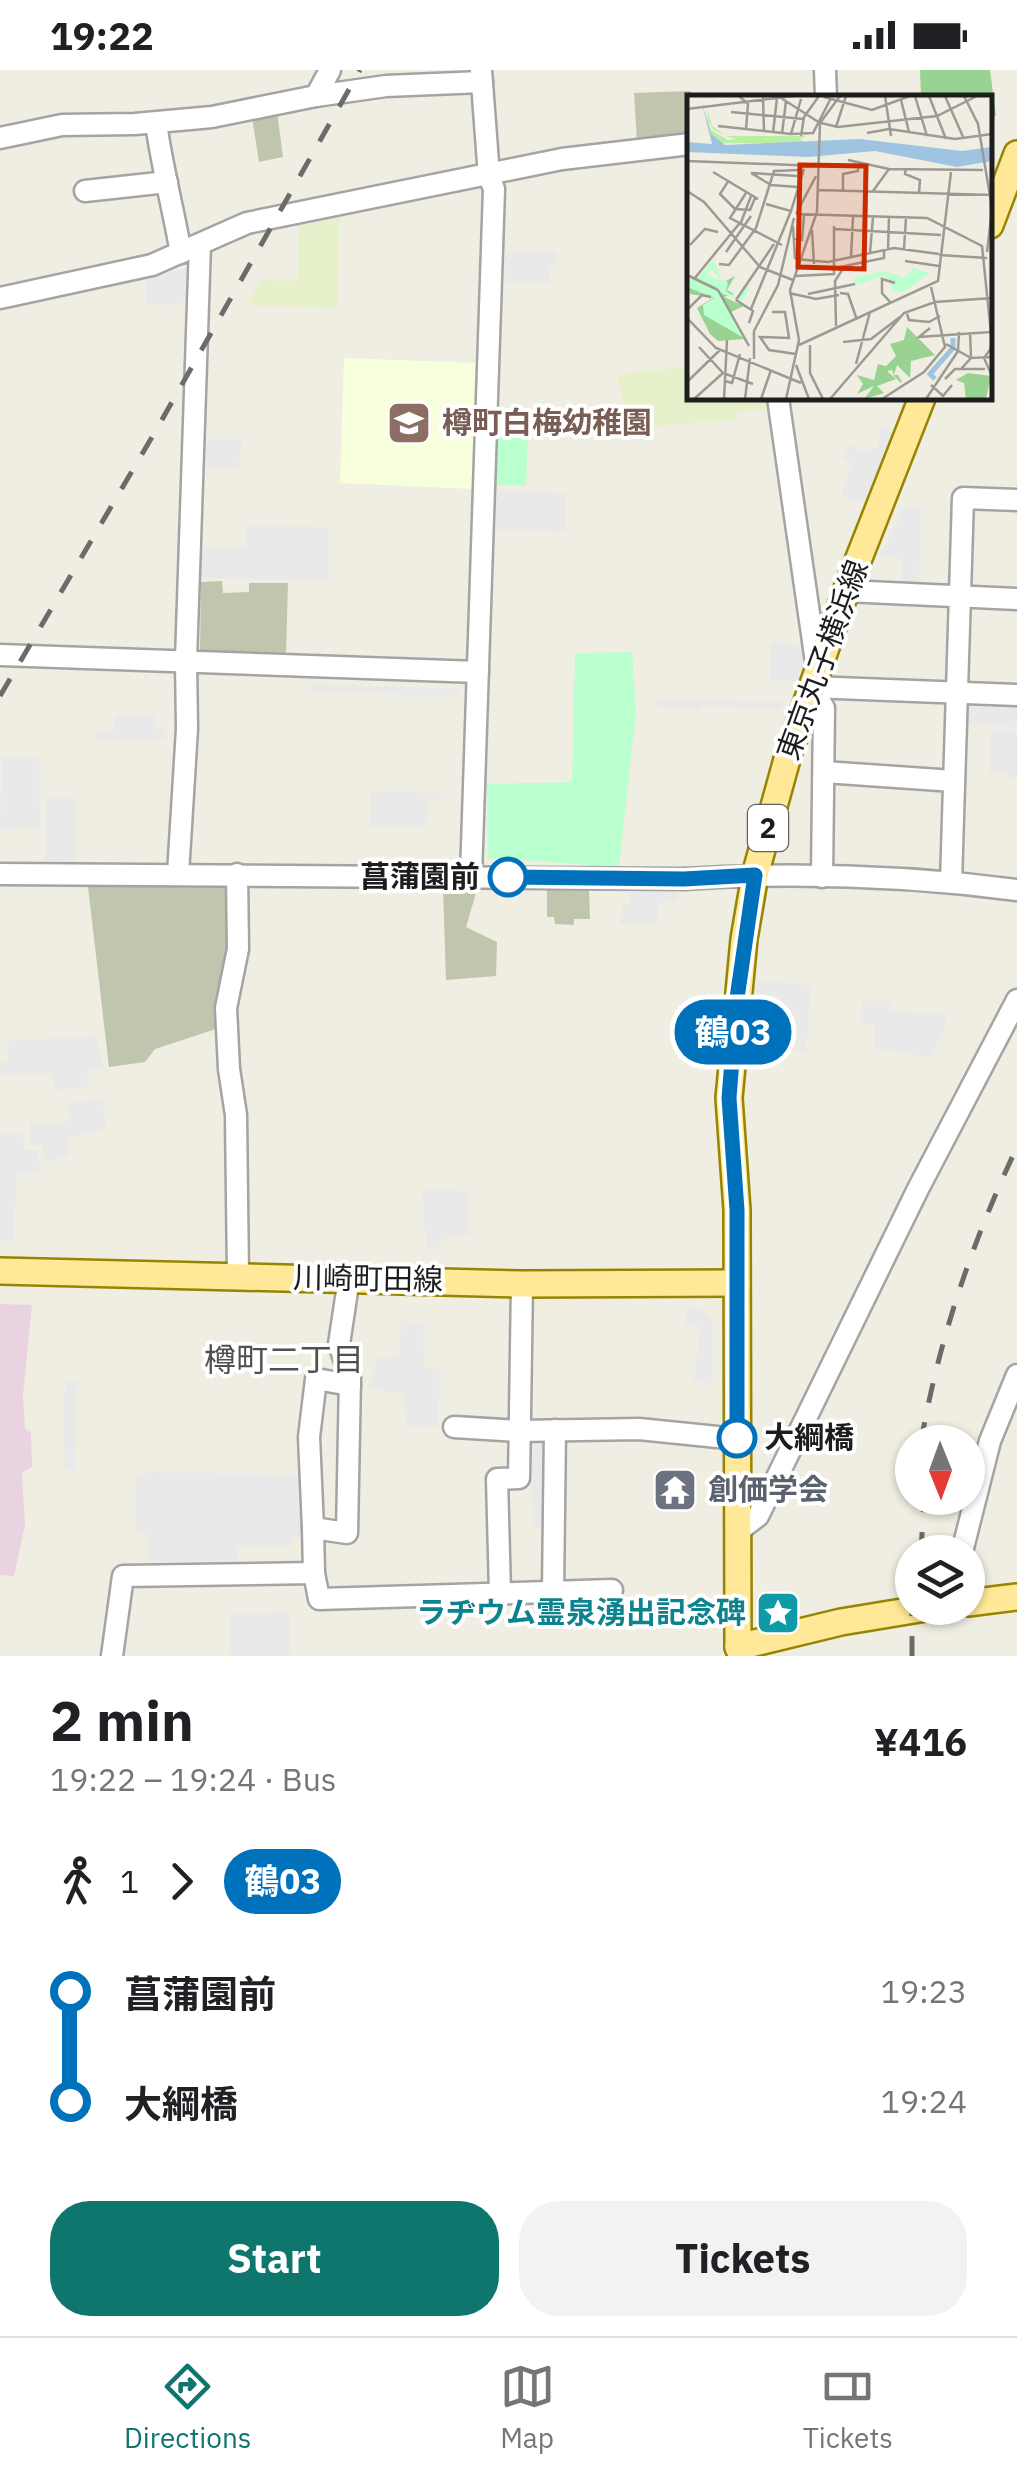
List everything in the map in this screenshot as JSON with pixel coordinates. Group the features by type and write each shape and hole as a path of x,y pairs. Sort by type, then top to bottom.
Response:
{"main road":[{"path":"992,219 1017,154"},
{"name":"東京丸子横浜線","path":"737,1653 736,1167 729,1098 755,875 814,679 921,400"},
{"name":"川崎町田線","path":"0,1272 522,1284 736,1282"},
{"path":"985,1601 1017,1597"},
{"path":"737,1653 841,1622 895,1613"}],"street":[{"path":"316,96 330,70"},
{"path":"824,70 826,95"},
{"path":"0,138 62,125 156,123 212,117 316,96 481,76 489,176 494,188 471,876"},
{"path":"156,123 167,182 190,248 187,729 178,874"},
{"path":"0,298 152,266 247,223 562,159 687,144"},
{"path":"84,191 167,182"},
{"path":"778,400 814,679 824,708 822,877"},
{"path":"951,882 963,498 1017,500"},
{"path":"846,591 1017,599"},
{"path":"0,654 478,672"},
{"path":"814,679 1017,695"},
{"path":"824,772 954,781"},
{"path":"0,874 684,879 755,875 951,882 1017,890"},
{"path":"237,874 238,949 226,1008 236,1115 238,1277"},
{"path":"737,1532 758,1516 918,1188 1017,1000"},
{"path":"313,1528 347,1533 350,1384 339,1344 349,1278"},
{"path":"500,1594 497,1478 519,1478 522,1284"},
{"path":"966,1535 990,1441 1017,1376"},
{"path":"350,1384 316,1378 310,1437 314,1572 319,1600 612,1590"},
{"path":"454,1427 520,1432 639,1430 737,1439"},
{"path":"552,1592 555,1430"},
{"path":"112,1656 123,1576 314,1572"}],"shaded area":[{"path":"691,91 687,95 687,139 637,143 634,93"},
{"path":"277,112 283,157 259,162 252,117"},
{"path":"339,217 338,308 247,305 262,280 298,281 299,226"},
{"path":"505,251 557,252 557,261 549,270 550,283 505,282"},
{"path":"190,266 189,288 182,305 145,304 146,279"},
{"name":"樽町白梅幼稚園","path":"344,358 478,363 473,489 340,483"},
{"path":"687,367 687,400 767,400 769,409 737,412 738,420 631,428 617,377 629,372"},
{"path":"881,426 893,432 863,504 841,495 852,463 843,458 849,445 868,453 871,447 877,447"},
{"path":"206,439 243,439 238,469 206,470"},
{"path":"496,490 566,493 566,532 496,529"},
{"path":"905,506 921,507 919,585 903,586 901,559 880,556"},
{"path":"246,526 328,527 328,582 201,578 202,547 246,547"},
{"path":"222,581 223,593 249,592 249,583 288,583 286,654 200,651 201,582"},
{"path":"771,642 810,650 801,682 770,680"},
{"path":"312,684 459,689 459,696 312,693"},
{"path":"659,698 785,702 779,711 705,705 698,711 654,706"},
{"path":"963,701 1017,702 1017,727 964,726"},
{"path":"115,715 155,716 155,729 165,730 166,740 96,741 95,730 114,730"},
{"path":"991,730 1017,730 1017,778 989,772"},
{"path":"2,758 39,758 40,828 0,829"},
{"path":"371,791 440,793 440,799 428,801 427,826 370,826"},
{"path":"46,798 76,798 76,861 45,861"},
{"path":"226,884 232,889 233,920 226,980 215,1013 219,1028 155,1049 145,1062 109,1067 88,887"},
{"path":"478,886 466,927 497,942 496,976 446,980 443,888"},
{"path":"547,890 589,890 590,919 574,919 574,925 555,924 554,917 547,917"},
{"path":"630,892 678,892 678,900 659,904 658,924 620,924 622,904 630,903"},
{"path":"757,980 811,985 806,1053 790,1051 792,1028 765,1026 765,1014 753,1013"},
{"path":"862,1001 889,1001 890,1011 947,1015 945,1028 930,1057 873,1048 875,1025 860,1023"},
{"path":"96,1036 103,1068 87,1070 87,1087 55,1090 52,1073 0,1075 0,1063 8,1062 7,1041"},
{"path":"102,1099 107,1128 68,1139 70,1156 44,1162 42,1145 29,1146 30,1121 69,1121 68,1102"},
{"path":"0,1133 23,1134 24,1150 37,1149 40,1171 17,1175 13,1241 0,1241"},
{"path":"422,1190 468,1191 469,1235 447,1237 435,1249 426,1248"},
{"path":"0,1304 32,1305 23,1395 25,1429 31,1433 32,1467 22,1473 25,1524 14,1576 0,1575"},
{"path":"687,1308 700,1308 713,1322 713,1384 694,1382 700,1326 685,1324"},
{"path":"401,1321 423,1322 424,1368 440,1369 438,1426 406,1427 404,1394 368,1389 378,1357 399,1357"},
{"path":"67,1380 77,1382 75,1468 65,1469 63,1401"},
{"path":"547,1443 547,1528 533,1528 531,1444"},
{"path":"149,1472 305,1475 304,1537 291,1538 291,1547 238,1547 237,1562 148,1561 147,1534 136,1534 136,1478"},
{"path":"290,1612 289,1656 229,1656 230,1614"}],"green space":[{"path":"920,70 990,70 996,116 992,117 992,95 921,95"},
{"path":"493,412 529,414 526,486 491,485"},
{"path":"632,652 636,712 619,867 488,858 487,784 572,782 575,653"}],"railway":[{"path":"0,696 360,70"},
{"path":"925,1425 959,1292 1017,1147"},
{"path":"922,1535 923,1515"},
{"path":"912,1625 912,1656"}],"bus line":[{"name":"鶴03","path":"508,877 684,879 755,875 737,998 729,1098 737,1210 737,1438"}],"place":[{"name":"樽町白梅幼稚園","path":"409,423"},
{"name":"菖蒲園前","path":"508,877"},
{"name":"大綱橋","path":"737,1438"},
{"name":"創価学会","path":"675,1490"},
{"name":"ラヂウム霊泉湧出記念碑","path":"778,1613"}],"district":[{"name":"樽町二丁目","path":"284,1360"}]}
